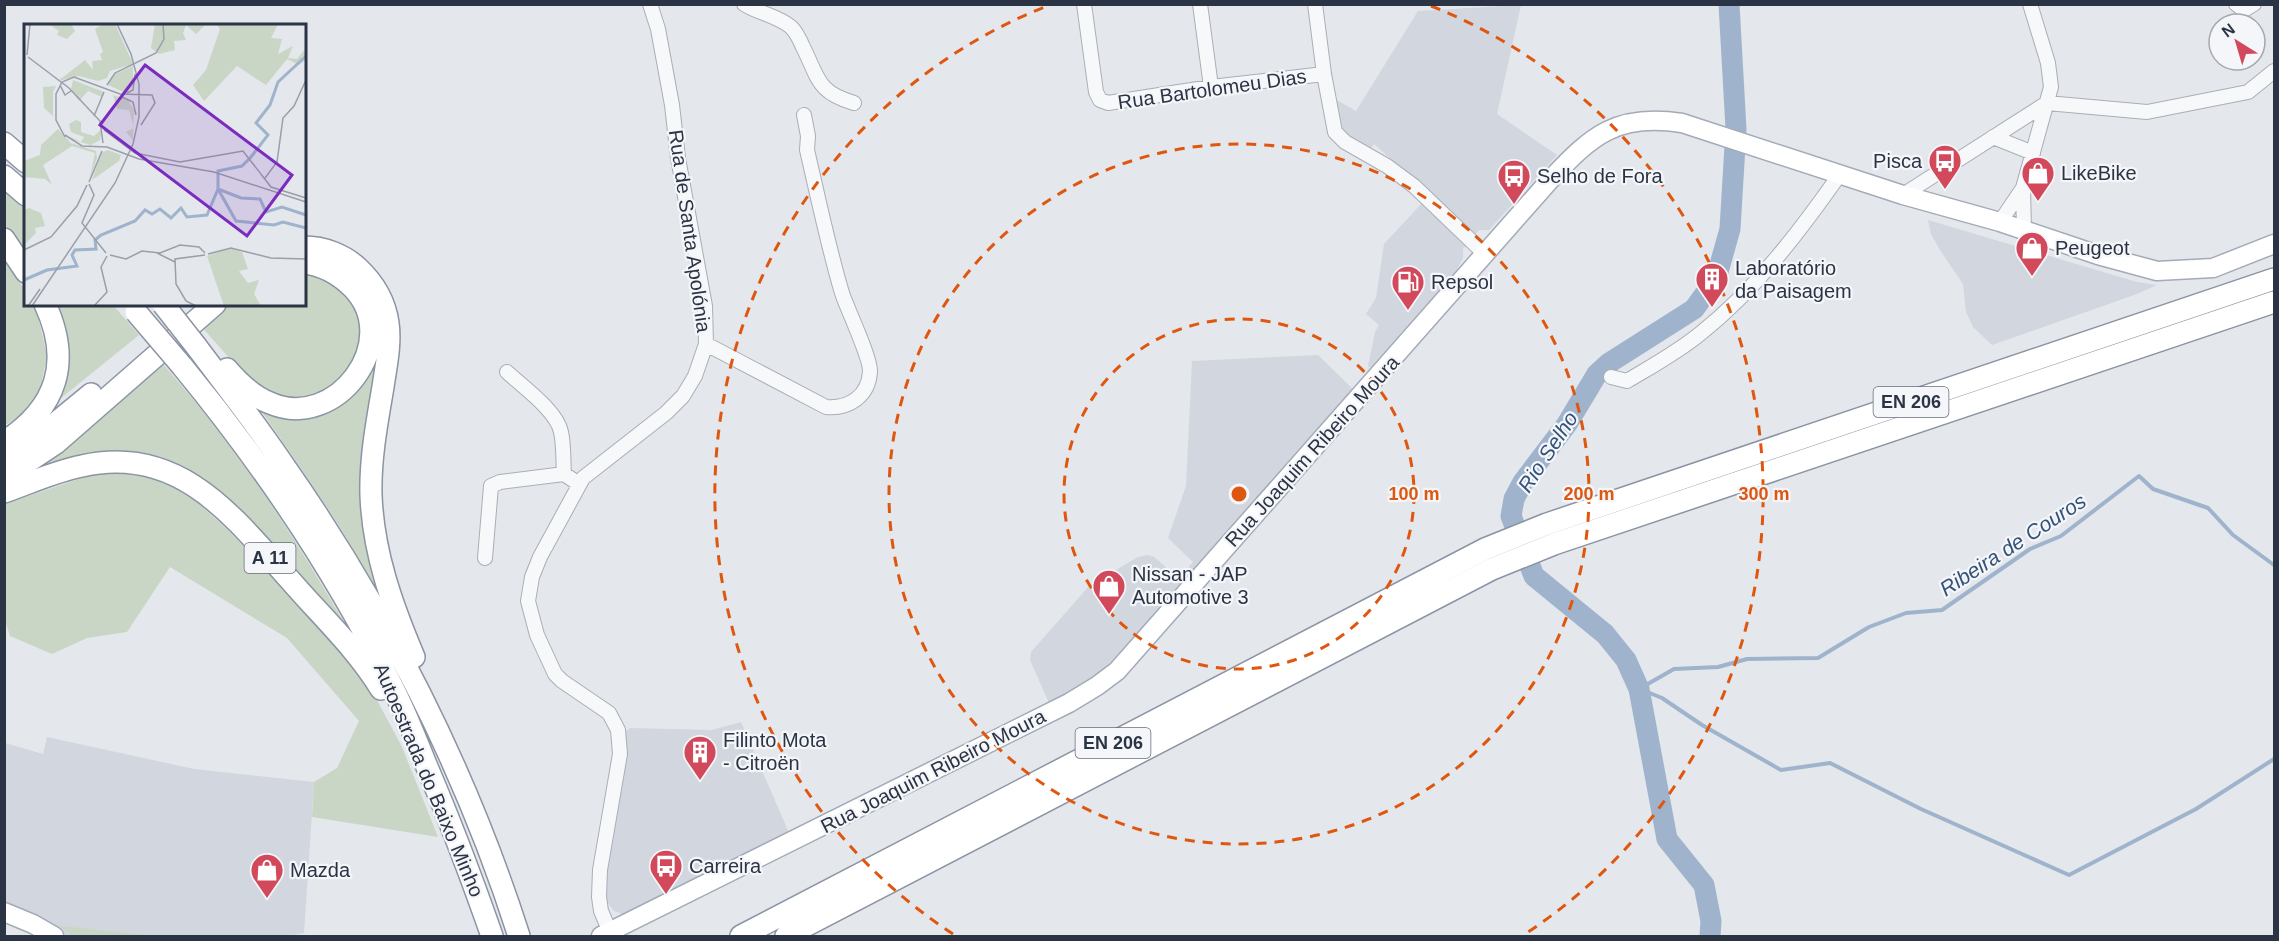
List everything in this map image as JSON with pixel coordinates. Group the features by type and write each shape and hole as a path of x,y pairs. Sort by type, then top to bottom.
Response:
{"highway":[{"path":"4,143 24,160"},
{"path":"4,176 24,193"},
{"path":"4,239 24,269"},
{"path":"306,246 326,250 356,266 368,278 384,306 388,322 388,357 375,437 371,493 376,538 394,609 443,725 459,774"},
{"path":"196,346 214,353 240,384 271,404 291,409 314,406 333,399 348,387 359,373 368,355 371,335 369,319 364,304 345,280 332,271 306,263"},
{"name":"EN 206","path":"741,936 1489,559 1551,534 2274,279"},
{"name":"EN 206","path":"1551,534 2274,302"},
{"path":"4,442 36,417 49,399 56,380 59,362 58,342 46,306"},
{"name":"Autoestrada do Baixo Minho","path":"165,306 285,466 347,563 395,648 459,774 481,826 519,936"},
{"path":"4,456 39,435 73,410 191,306"},
{"path":"4,474 56,443 212,306"},
{"name":"Autoestrada do Baixo Minho","path":"132,308 245,445 325,565 359,623 396,694 456,837 492,936"},
{"name":"A 11","path":"4,492 83,465 108,462 134,463 157,468 179,476 198,487 235,519 364,663 387,699 443,805"},
{"name":"EN 206","path":"786,936 1489,559"}],"main road":[{"name":"Rua Joaquim Ribeiro Moura","path":"610,932 1069,703 1111,676 1574,154 1599,135 1614,128 1645,120 1682,123 1903,195 2000,222 2098,255 2157,271 2212,268 2274,244"},
{"path":"4,912 54,936"},
{"path":"4,923 33,936"}],"street":[{"name":"Rua de Santa Apolónia","path":"610,932 601,911 600,870 620,754 618,730 609,713 555,674 537,635 528,601 530,584 540,557 583,478 666,413 683,396 694,376 706,344 705,306 678,158 672,105 658,29 650,4"},
{"path":"744,4 789,25 799,39 815,76 840,100 854,103"},
{"name":"Rua Bartolomeu Dias","path":"1084,4 1096,92 1100,100 1108,103 1211,87 1324,74"},
{"path":"1200,4 1211,87"},
{"path":"1316,4 1324,74 1335,132 1345,142 1387,166 1414,186 1486,255"},
{"path":"2024,230 2023,188 2051,87 2048,63 2030,4"},
{"path":"2236,4 2244,10 2254,4"},
{"path":"1903,195 2047,103 2147,112 2248,92 2274,71"},
{"path":"706,344 826,407 838,408 854,403 863,392 870,369 842,293 807,150 808,136 804,115"},
{"path":"1993,137 2033,153"},
{"path":"1611,377 1627,381 1703,332 1730,307 1787,245 1840,174"},
{"path":"2000,222 2023,188"},
{"path":"507,372 546,408 558,423 561,430 564,474"},
{"path":"485,558 491,486 500,482 564,474 579,484"}],"shaded area":[{"path":"1521,5 1497,114 1557,155 1489,230 1479,230 1463,249 1463,258 1456,271 1370,368 1368,366 1375,332 1379,325 1366,314 1376,298 1384,244 1429,193 1374,144 1370,150 1347,136 1340,127 1335,99 1356,111 1418,11"},
{"path":"1928,220 2137,282 2157,285 1992,345 1973,327 1966,312 1963,284 1931,234"},
{"path":"1318,355 1354,390 1116,658 1088,681 1049,703 1030,660 1031,652 1089,586 1138,557 1147,555 1154,557 1179,578 1193,562 1168,538 1186,486 1192,361"},
{"path":"741,722 789,833 625,915 614,911 607,902 604,879 623,734 630,728 712,730"},
{"path":"47,737 194,769 314,782 304,933 287,936 62,936 5,910 5,743 43,754"}],"green space":[{"path":"4,188 24,207 24,255 5,224"},
{"path":"4,257 24,289 24,306 36,308 47,355 40,390 19,417 5,425"},
{"path":"306,269 319,272 346,291 363,322 357,364 329,393 294,401 253,385 201,326 225,306 306,306"},
{"path":"54,306 114,306 139,335 55,403"},
{"path":"379,342 382,599 339,525 259,408 305,415"},
{"path":"161,362 215,427 264,494 352,636 234,504 197,474 154,455 129,451 99,453 49,465 47,463"},
{"path":"129,472 182,489 227,529 314,619 364,676 402,747 438,837 312,817 314,782 337,768 359,721 287,638 170,567 127,632 87,638 52,654 10,636 4,617 4,504 91,475"},
{"path":"60,926 156,936 72,936"}],"waterway":[{"name":"Rio Selho","path":"1710,936 1711,921 1704,885 1667,839 1639,689 1626,660 1605,634 1534,576 1511,516 1514,499 1523,482 1567,424 1597,374 1609,363 1694,309 1716,279 1730,229 1736,129 1729,4"},
{"name":"Ribeira de Couros","path":"1639,689 1674,669 1718,667 1747,659 1818,658 1869,627 1906,613 1942,610 2030,549 2061,536 2139,476 2153,489 2208,508 2233,535 2274,565"},
{"path":"1640,689 1662,698 1702,725 1781,770 1830,763 1921,809 2069,875 2196,809 2274,759"}],"place":[{"name":"Pisca","path":"1945,190"},
{"name":"LikeBike","path":"2038,202"},
{"name":"Selho de Fora","path":"1514,205"},
{"name":"Peugeot","path":"2032,277"},
{"name":"Laboratório da Paisagem","path":"1712,308"},
{"name":"Repsol","path":"1408,311"},
{"name":"Nissan - JAP Automotive 3","path":"1109,615"},
{"name":"Filinto Mota - Citroën","path":"700,781"},
{"name":"Carreira","path":"666,895"},
{"name":"Mazda","path":"267,899"}]}
